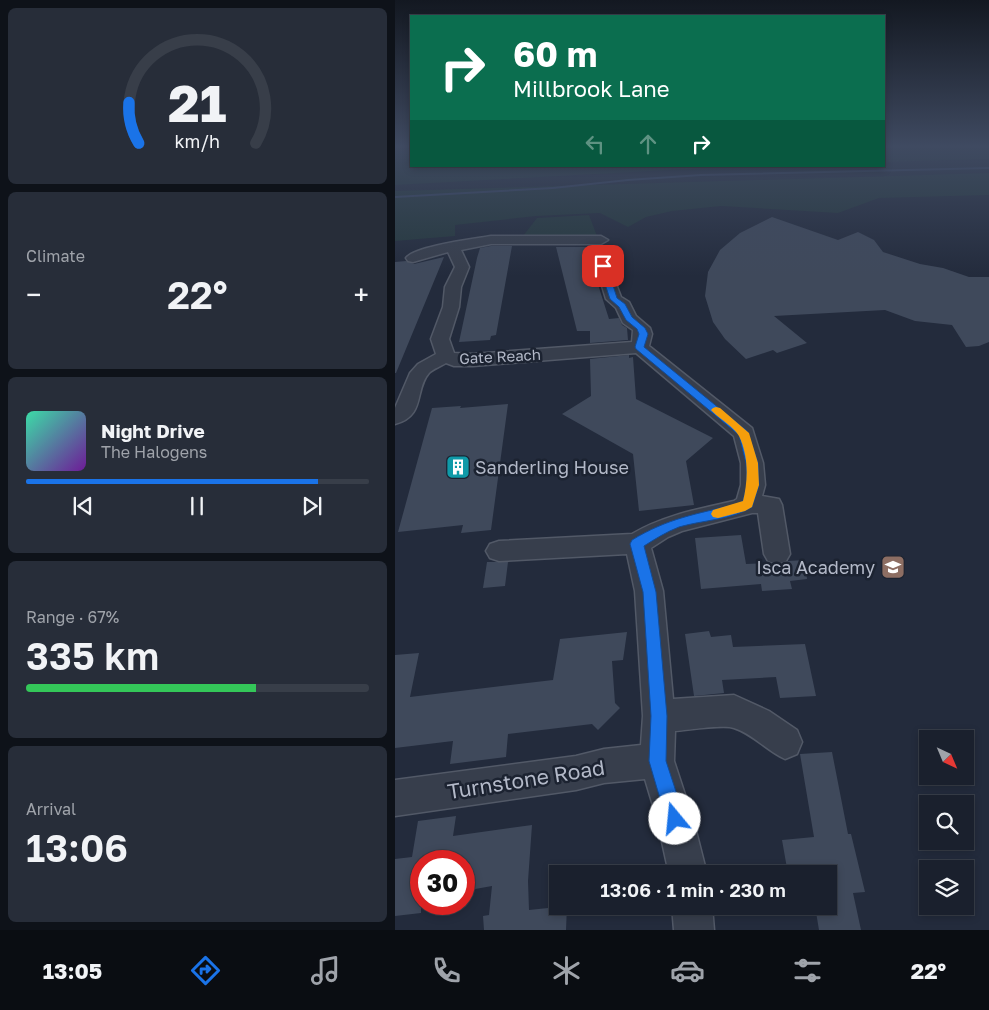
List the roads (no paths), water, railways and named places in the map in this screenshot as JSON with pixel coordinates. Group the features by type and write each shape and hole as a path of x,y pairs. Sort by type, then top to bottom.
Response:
{"street":[{"path":"413,258 431,251 505,238 601,240"},
{"name":"Gate Reach","path":"452,248 457,254 462,267 453,287 451,307 440,338 446,356 454,360 473,360 648,354"},
{"path":"603,266 614,299 623,305 629,319 641,328 648,354 744,433 752,463 753,485 759,504 770,515 777,554"},
{"path":"395,418 405,410 420,372 429,364 446,356"},
{"path":"499,551 637,544 659,530 678,523 759,504"},
{"path":"637,544 649,592 659,716 657,761 675,819 686,865"},
{"path":"659,716 734,711 758,722 785,742"},
{"name":"Turnstone Road","path":"395,798 576,773 603,766 657,761"},
{"path":"693,915 694,930"}],"waterway":[{"path":"395,197 528,189"}],"place":[{"name":"Sanderling House","path":"458,467"},
{"name":"Isca Academy","path":"893,567"}]}
